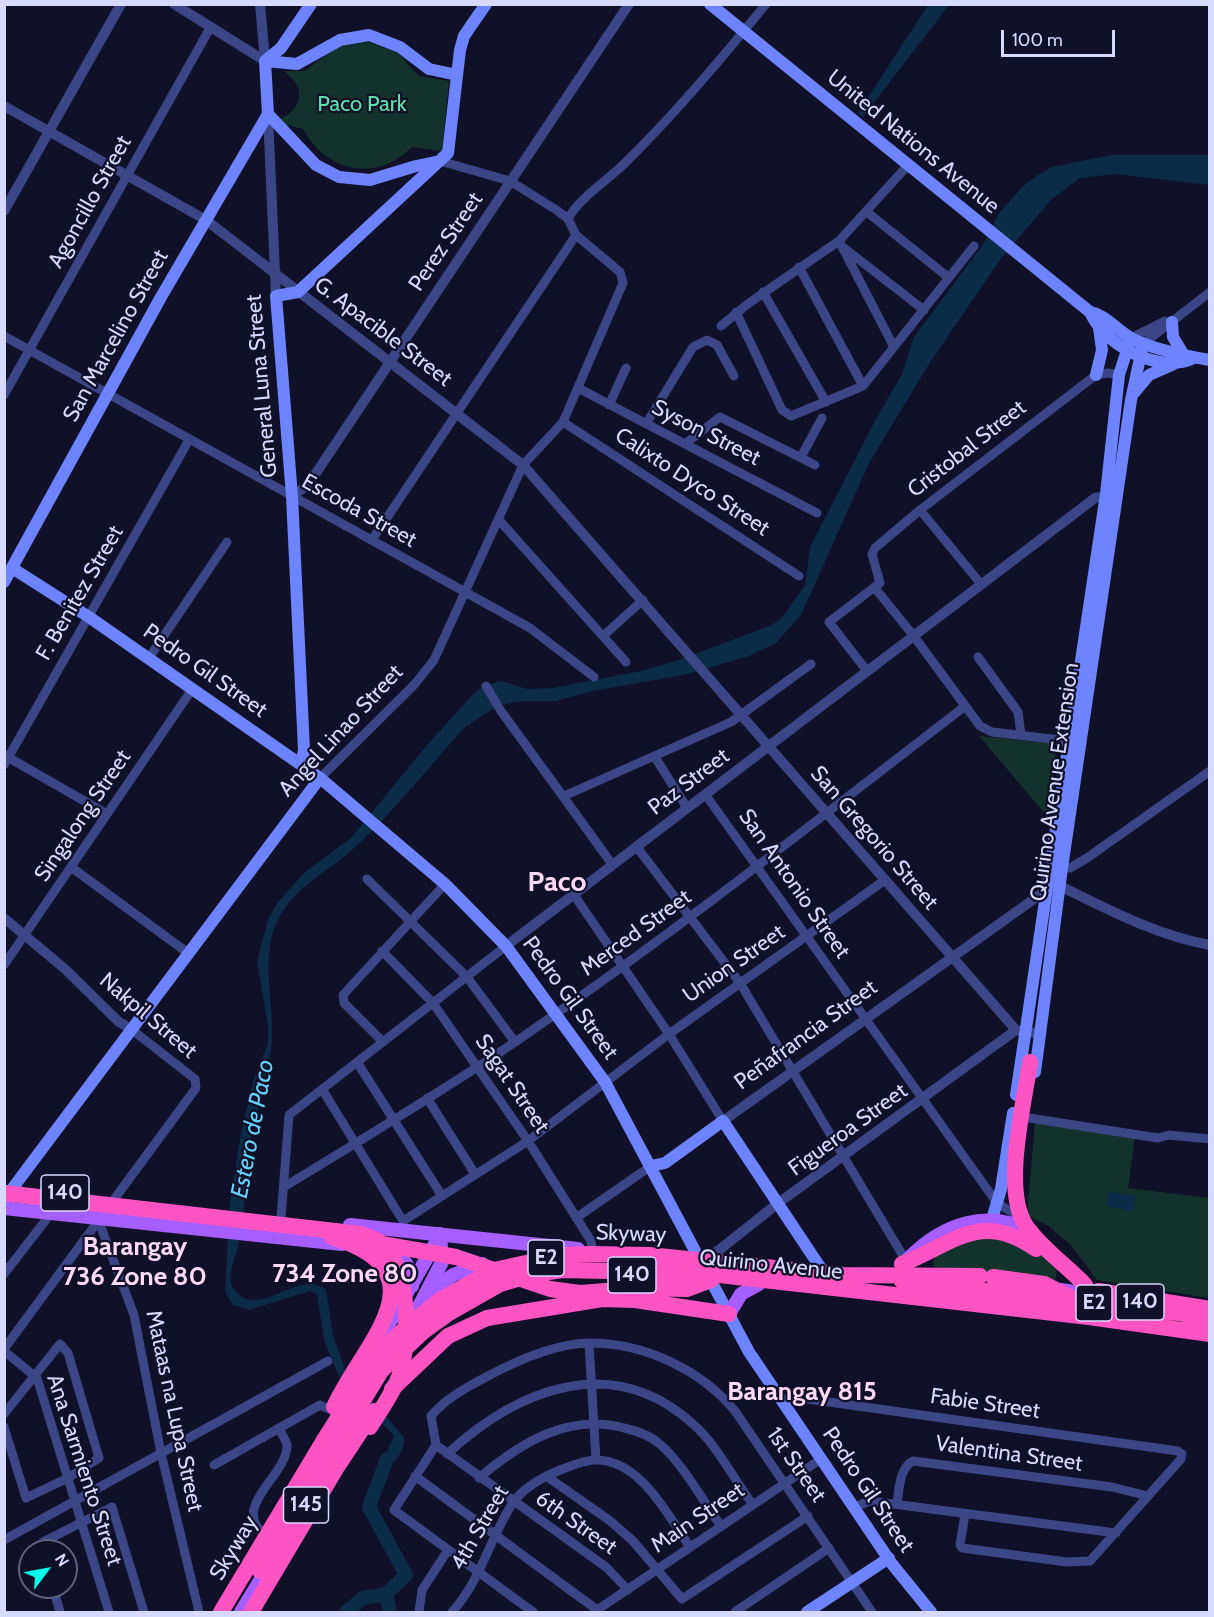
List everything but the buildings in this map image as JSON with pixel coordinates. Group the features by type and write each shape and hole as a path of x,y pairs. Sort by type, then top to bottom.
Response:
{"highway":[{"path":"1030,1062 1014,1179 1016,1204 1020,1216 1074,1293"},
{"path":"6,1193 435,1252 550,1289 580,1293 632,1290 704,1272"},
{"path":"6,1193 361,1234 378,1241 388,1252 404,1298 407,1330 399,1376 318,1513 291,1546"},
{"path":"904,1262 929,1254 958,1236 991,1225 1025,1241 1060,1271 1074,1293"},
{"path":"324,1440 330,1416 342,1388 386,1318 391,1292 387,1272 375,1256 349,1242 330,1237"},
{"name":"Skyway","path":"220,1612 373,1363 415,1318 440,1300 494,1270 562,1255 649,1255 1179,1312 1209,1321"},
{"name":"Skyway","path":"234,1612 381,1371 424,1331 449,1312 500,1284 534,1274 592,1269 704,1272 1089,1317 1209,1334"},
{"path":"251,1612 371,1407 433,1348 464,1327 487,1318 531,1312 575,1302 614,1288 672,1291 687,1289 704,1272"},
{"path":"843,1275 987,1276 1044,1284 1091,1305 1209,1321"},
{"path":"1074,1293 1098,1291 1209,1309"},
{"path":"575,1302 635,1300 729,1314"}],"main road":[{"path":"265,61 281,48 311,4"},
{"path":"276,296 298,292 440,161 450,147 460,50 464,36 486,4"},
{"name":"United Nations Avenue","path":"710,4 1090,312 1099,328 1126,351 1138,346 1100,314 1090,312"},
{"path":"265,61 297,64 340,40 369,35 400,47 429,69 457,75"},
{"name":"General Luna Street","path":"265,61 268,114"},
{"path":"268,114 316,165 339,177 370,180 440,161"},
{"name":"San Marcelino Street","path":"4,582 8,565 268,114"},
{"name":"General Luna Street","path":"276,296 292,496 304,750 301,765"},
{"path":"1174,320 1173,337 1181,358"},
{"path":"1096,375 1102,350 1099,328"},
{"path":"1138,346 1181,358 1209,360"},
{"name":"Quirino Avenue Extension","path":"991,1225 997,1203 1021,1031 1054,887 1062,868 1085,674 1112,495 1131,400 1138,346"},
{"name":"Quirino Avenue Extension","path":"1112,495 1119,375 1126,351"},
{"path":"1131,400 1137,387 1149,375 1181,358"},
{"name":"Pedro Gil Street","path":"8,565 89,617 320,778 361,810 445,884 506,946 605,1082 651,1166 704,1272 782,1401 891,1561 931,1612"},
{"name":"Quirino Avenue Extension","path":"1017,1222 1017,1199 1041,1034 1069,741 1085,674"},
{"name":"Angel Linao Street","path":"6,1193 320,778"},
{"path":"723,1121 822,1270"},
{"name":"Peñafrancia Street","path":"651,1166 665,1163 723,1121"},
{"name":"Quirino Avenue","path":"6,1193 116,1199 281,1218 403,1226 440,1234 592,1250 759,1284 1064,1319 1209,1340"},
{"name":"Quirino Avenue","path":"4,1208 606,1273 822,1270 882,1274 1102,1296 1209,1314"},
{"path":"991,1225 1017,1222 1045,1241 1078,1281 1102,1296"},
{"path":"375,1388 440,1268 437,1255 440,1234"},
{"path":"388,1250 398,1254 409,1266 412,1286"},
{"path":"356,1377 412,1286 437,1255"},
{"path":"1056,1255 1074,1293 1064,1319"},
{"path":"423,1300 442,1282 465,1270 505,1262"},
{"path":"882,1274 904,1262"},
{"path":"729,1314 741,1294 759,1284"},
{"path":"854,1295 879,1290 1074,1293"},
{"path":"399,1310 413,1318"},
{"name":"145","path":"220,1612 347,1391"},
{"name":"145","path":"241,1612 371,1407"},
{"path":"820,1612 891,1561"},
{"path":"807,1612 854,1586"}],"street":[{"path":"4,211 121,4"},
{"path":"174,4 265,61"},
{"name":"General Luna Street","path":"260,4 265,61"},
{"name":"Perez Street","path":"292,496 308,485 629,4"},
{"path":"568,219 571,213 662,124 766,4"},
{"name":"Agoncillo Street","path":"4,395 210,28"},
{"name":"G. Apacible Street","path":"4,106 206,220 523,465 688,651"},
{"name":"General Luna Street","path":"268,114 276,296"},
{"path":"372,540 576,235 568,219 510,181 440,161"},
{"path":"721,326 763,292 800,267 841,244 909,164"},
{"path":"867,212 949,278"},
{"name":"Angel Linao Street","path":"320,778 414,685 435,660 523,465 563,422 622,283 620,272 576,235"},
{"path":"841,244 924,310"},
{"path":"841,244 844,256 894,347"},
{"path":"736,312 786,415 791,416 863,386 974,246"},
{"path":"800,267 863,386"},
{"path":"763,292 826,402"},
{"path":"1138,346 1209,292"},
{"name":"Escoda Street","path":"4,336 530,628 594,677"},
{"path":"646,424 693,347 703,341 707,340 717,345 734,376"},
{"path":"609,405 626,368"},
{"path":"1096,375 1108,373 1119,375"},
{"name":"Cristobal Street","path":"877,585 873,550 920,510 1096,375"},
{"name":"Syson Street","path":"578,388 817,513"},
{"path":"686,444 720,417 816,465"},
{"path":"801,457 822,418"},
{"name":"Calixto Dyco Street","path":"563,422 799,576"},
{"name":"F. Benitez Street","path":"6,759 189,440"},
{"name":"Paz Street","path":"284,1187 290,1115 612,864 913,635 1095,498 1112,495"},
{"path":"920,510 981,584"},
{"path":"499,520 626,662"},
{"path":"149,658 227,542"},
{"path":"867,671 829,622 877,585 964,707 985,730 1069,741"},
{"path":"603,636 643,600"},
{"name":"San Gregorio Street","path":"688,651 885,880 1021,1031"},
{"path":"978,657 1018,712 1021,735"},
{"path":"564,796 731,722 811,664"},
{"path":"486,686 501,711 612,864"},
{"name":"Singalong Street","path":"4,965 193,688"},
{"name":"Merced Street","path":"284,1187 477,1067 556,1014 692,917 964,707"},
{"path":"655,757 687,808"},
{"path":"6,759 107,814"},
{"path":"1062,868 1070,868 1087,858 1209,771"},
{"name":"San Antonio Street","path":"705,794 997,1203 1017,1222"},
{"path":"636,846 740,983 844,1156 904,1262"},
{"path":"71,867 188,953"},
{"path":"366,879 467,977 515,1042"},
{"name":"Union Street","path":"403,1226 442,1196 528,1140 669,1034 885,880"},
{"path":"383,1042 342,999 382,951 445,884"},
{"path":"1054,887 1141,925 1183,940 1209,945"},
{"name":"Peñafrancia Street","path":"723,1121 952,956 1054,887"},
{"path":"574,895 621,968 669,1034 723,1121"},
{"name":"Nakpil Street","path":"4,918 26,934 118,1022 195,1079 196,1088 4,1350"},
{"name":"Sagat Street","path":"382,951 433,1003 528,1140 591,1241 592,1250"},
{"path":"1021,1031 1041,1034"},
{"name":"Figueroa Street","path":"704,1272 777,1204 1021,1031"},
{"path":"357,1062 442,1196"},
{"path":"322,1089 403,1226"},
{"path":"428,1098 475,1174"},
{"path":"1029,1118 1158,1138 1169,1135 1209,1139"},
{"name":"Peñafrancia Street","path":"576,1218 651,1166"},
{"path":"281,1218 284,1187"},
{"path":"4,1274 52,1212"},
{"name":"Mataas na Lupa Street","path":"101,1220 134,1315 161,1453 199,1612"},
{"path":"589,1343 596,1460 635,1475 651,1491 690,1547"},
{"name":"1st Street","path":"436,1445 431,1416 442,1403 523,1359 589,1343 642,1352 663,1359 688,1370 718,1391 808,1516 872,1612"},
{"path":"4,1414 57,1345 63,1345 68,1353 99,1454 97,1461 26,1498 4,1427"},
{"name":"Ana Sarmiento Street","path":"4,1350 34,1373 109,1612"},
{"path":"4,1540 328,1361"},
{"path":"447,1454 471,1431 499,1414 556,1389 591,1382 632,1391 655,1399 693,1424 753,1505"},
{"name":"Fabie Street","path":"782,1401 793,1397 1178,1450 1182,1454 1181,1459 1148,1496"},
{"path":"214,1465 320,1405 335,1412"},
{"path":"479,1478 508,1455 539,1436 560,1428 593,1422 642,1432 660,1444 721,1526"},
{"path":"264,1534 254,1522 254,1507 285,1454 287,1444 279,1428"},
{"path":"436,1445 394,1510 533,1612"},
{"name":"6th Street","path":"436,1445 513,1503 606,1567 628,1590"},
{"name":"Main Street","path":"598,1611 821,1459"},
{"name":"4th Street","path":"452,1612 478,1571 513,1503 526,1488 546,1476 596,1460"},
{"name":"Valentina Street","path":"897,1504 901,1480 907,1465 913,1461 1112,1487 1148,1496"},
{"path":"415,1476 598,1611"},
{"path":"546,1476 609,1520 633,1541 658,1569 677,1596 684,1599 808,1516"},
{"path":"965,1514 960,1545 962,1548 1044,1560 1090,1561 1148,1496"},
{"path":"854,1506 870,1501 1116,1533"},
{"path":"49,1539 107,1507 114,1511 144,1612"},
{"path":"735,1612 829,1548"},
{"path":"419,1612 422,1590 448,1550"}],"green space":[{"name":"Paco Park","path":"368,42 398,53 419,76 449,81 442,151 412,147 398,158 383,165 353,168 325,155 313,144 303,129 278,123 277,120 293,110 299,99 298,87 285,71 305,71 336,47"},
{"path":"979,736 1057,744 1047,816"},
{"path":"1035,1121 1135,1136 1128,1188 1209,1198 1209,1298 1097,1280 1070,1244 1047,1225 1027,1216"},
{"path":"965,1237 1026,1240 1057,1269 1055,1283 933,1267 935,1255"}],"water":[{"path":"928,5 949,5 863,117 858,113"},
{"path":"1111,155 1209,155 1209,185 1115,174 1080,178 1052,199 1002,257 929,364 869,463 801,615 776,643 749,656 684,675 593,691 556,701 523,701 499,705 465,727 366,837 298,893 283,911 274,928 270,946 272,1043 251,1137 242,1222 231,1270 231,1280 234,1289 243,1298 254,1300 304,1284 316,1284 326,1290 333,1335 346,1372 404,1437 403,1448 381,1476 383,1460 394,1436 341,1381 324,1340 317,1294 310,1291 249,1310 233,1305 225,1292 230,1202 241,1133 254,1079 268,1043 268,1026 257,961 269,917 278,902 305,872 351,838 426,746 476,691 486,685 502,681 527,689 553,688 640,671 679,660 769,626 781,619 805,585 810,547 877,417 902,374 914,337 984,243 999,213 1024,185 1052,167"},
{"path":"1108,1192 1136,1196 1133,1211 1106,1206"}],"waterway":[{"name":"Estero de Paco","path":"386,1594 406,1575 369,1507 387,1459"},
{"path":"386,1594 390,1612"},
{"path":"346,1612 363,1598 386,1594"}],"district":[{"name":"Paco","path":"557,883"},
{"name":"Barangay 736 Zone 80","path":"135,1262"},
{"name":"734 Zone 80","path":"345,1274"},
{"name":"Barangay 815","path":"802,1392"}]}
